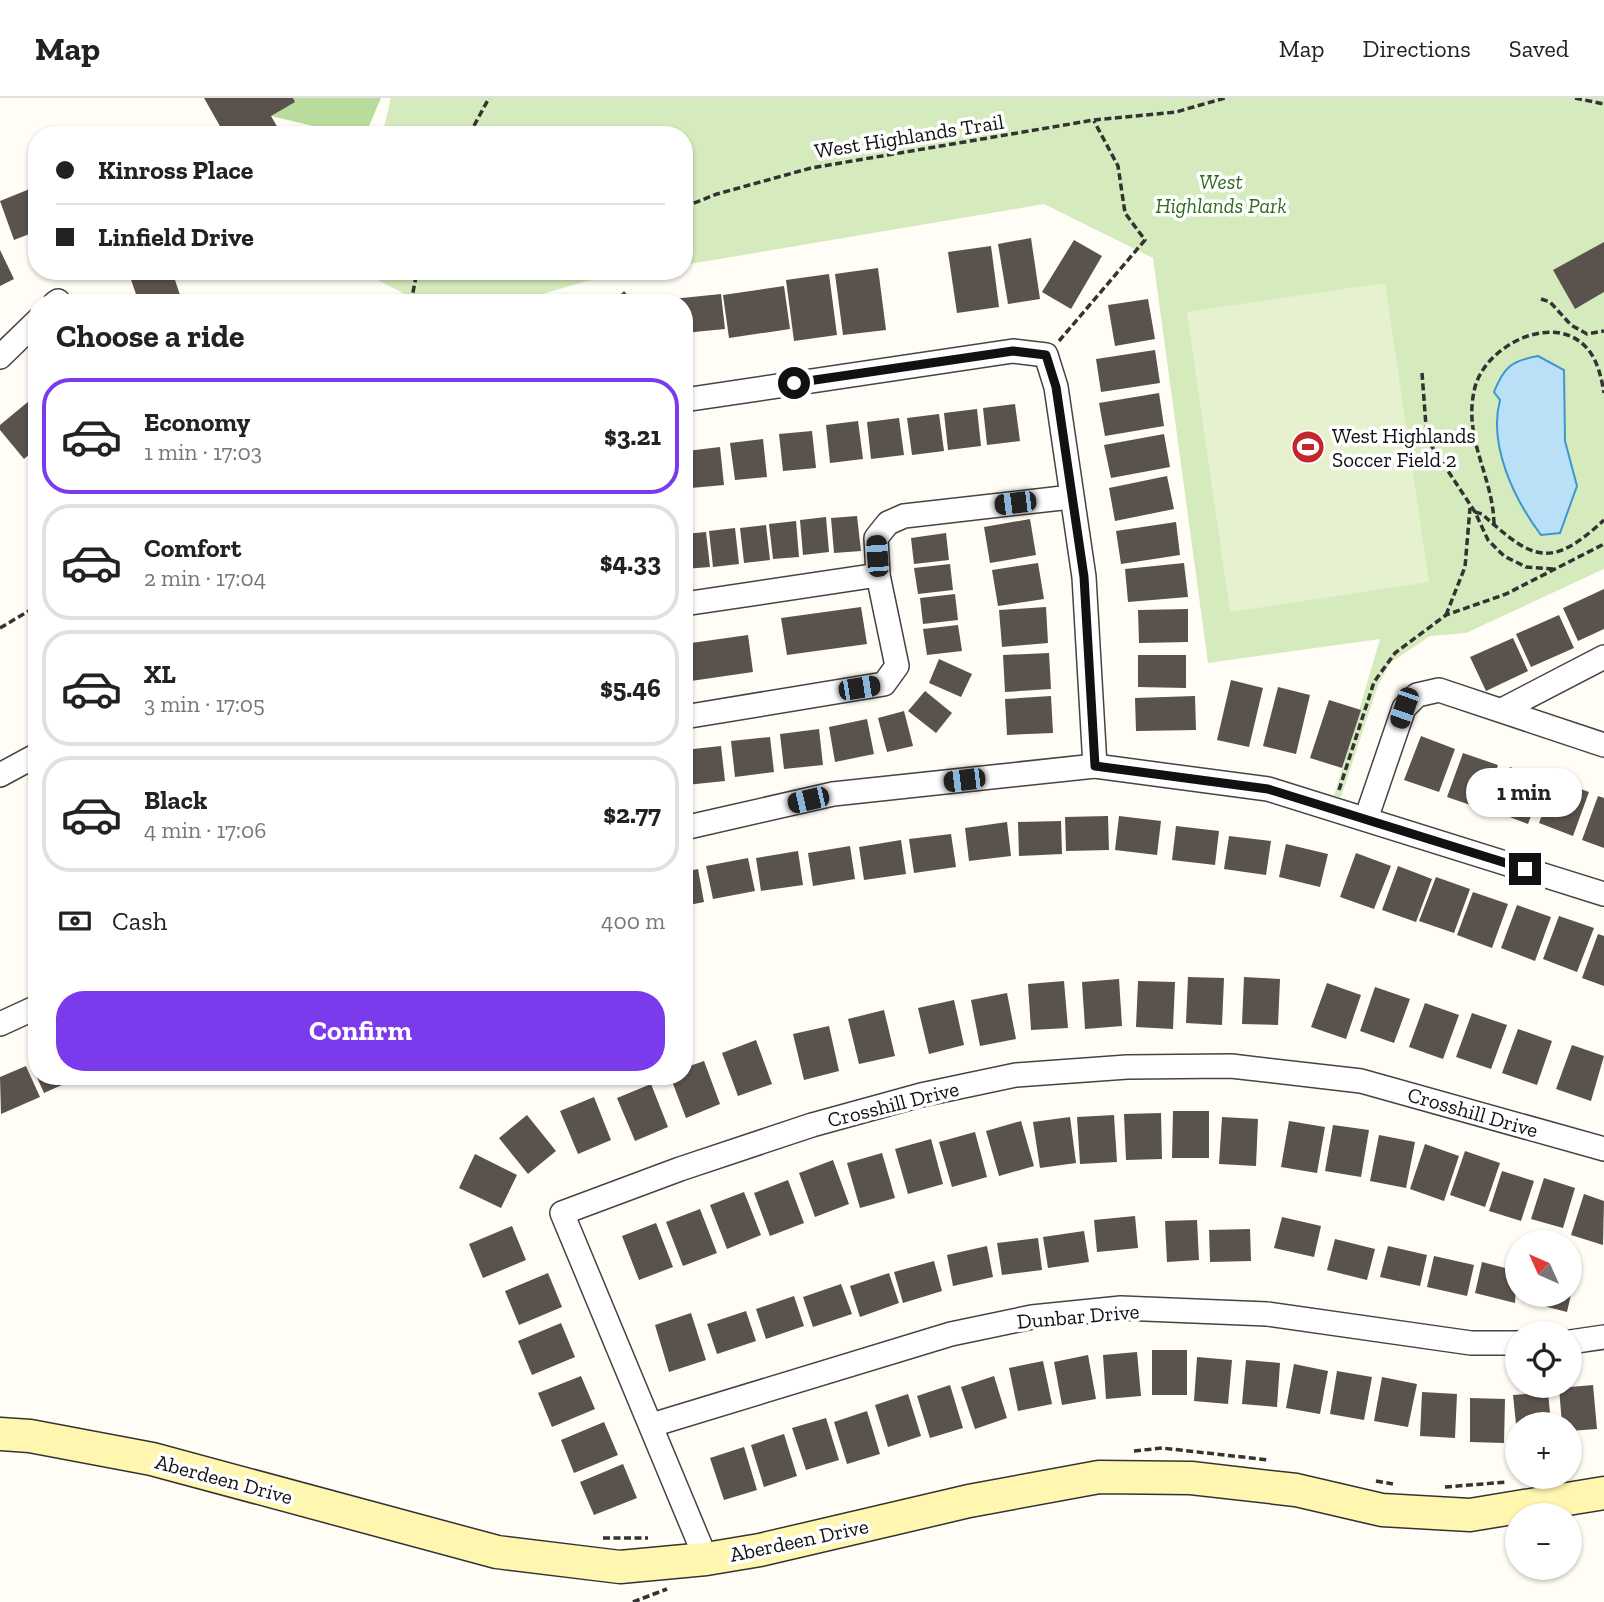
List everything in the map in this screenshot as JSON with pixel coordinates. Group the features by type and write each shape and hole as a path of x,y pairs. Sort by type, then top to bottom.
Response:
{"street":[{"path":"0,357 28,330"},
{"path":"693,399 1013,351 1046,355 1056,387 1084,577 1095,766"},
{"path":"693,716 884,684 897,666 878,575 876,538 888,523 904,516 1070,496"},
{"path":"693,603 878,575"},
{"path":"1502,710 1604,657"},
{"path":"1366,819 1404,708 1417,695 1439,690 1604,745"},
{"path":"0,775 28,760"},
{"path":"693,826 833,794 1095,766 1268,789 1604,894"},
{"path":"0,1024 28,1011"},
{"name":"Crosshill Drive","path":"706,1559 562,1213 680,1169 812,1125 921,1095 1016,1075 1126,1067 1230,1066 1362,1081 1604,1149"},
{"name":"Dunbar Drive","path":"652,1425 951,1334 1032,1317 1121,1308 1267,1314 1471,1343 1505,1343"},
{"path":"1582,1340 1604,1337"},
{"name":"Aberdeen Drive","path":"0,1434 30,1436 152,1459 497,1552 620,1567 706,1559 760,1550 970,1501 1099,1476 1191,1478 1296,1490 1382,1510 1470,1515 1604,1493"}],"path":[{"path":"474,126 489,98"},
{"name":"West Highlands Trail","path":"693,203 717,194 811,168 1094,120 1176,112 1226,98"},
{"path":"1575,98 1604,104"},
{"path":"1046,355 1145,240 1125,213 1118,166 1094,120"},
{"path":"1541,299 1550,302 1571,325 1587,334 1604,331"},
{"path":"1566,337 1571,325"},
{"path":"1493,524 1493,510 1471,431 1472,407 1483,367 1494,354 1541,331 1566,337 1581,343 1591,353 1604,393"},
{"path":"1422,373 1427,439 1475,512 1488,540 1504,556 1526,567 1558,569"},
{"path":"1446,615 1465,567 1470,507"},
{"path":"1475,512 1482,514 1523,548 1548,553 1570,549 1604,520"},
{"path":"1333,809 1374,682 1395,653 1446,615 1506,594 1604,544"},
{"path":"0,628 28,611"}],"green space":[{"path":"223,98 381,98 369,126 313,126 271,116"},
{"name":"West Highlands Park","path":"391,98 1604,98 1604,569 1466,633 1430,636 1390,663 1378,685 1341,797 1334,796 1380,639 1208,663 1153,258 1044,204 693,263 693,126 384,126"},
{"path":"378,280 593,280 543,294 405,294"},
{"name":"West Highlands Soccer Field 2","path":"1385,283 1429,582 1230,612 1187,312"}],"water":[{"path":"1538,356 1564,370 1565,441 1577,486 1560,533 1541,535 1522,505 1506,471 1498,435 1500,400 1494,392 1510,366"}],"building":[{"path":"204,98 293,98 295,102 271,116 277,126 220,126"},
{"path":"28,190 28,235 14,240 0,201"},
{"path":"1031,238 1040,299 1008,304 998,244"},
{"path":"1074,240 1102,256 1071,309 1042,292"},
{"path":"1604,242 1604,292 1575,309 1553,270"},
{"path":"991,246 999,307 957,313 948,252"},
{"path":"0,250 14,279 0,286"},
{"path":"878,268 886,330 843,335 835,274"},
{"path":"829,274 837,335 794,341 786,280"},
{"path":"131,280 175,280 180,294 136,294"},
{"path":"784,286 790,329 729,338 723,295"},
{"path":"721,294 725,329 693,332 693,297"},
{"path":"1148,299 1155,339 1115,346 1108,305"},
{"path":"1155,350 1160,383 1101,392 1096,359"},
{"path":"1159,393 1164,426 1105,436 1099,403"},
{"path":"28,402 28,456 24,459 0,430 0,425"},
{"path":"1015,404 1020,441 987,445 983,408"},
{"path":"977,409 981,446 948,450 944,413"},
{"path":"939,414 944,451 912,455 907,418"},
{"path":"899,418 904,455 871,459 867,422"},
{"path":"858,421 863,459 830,463 826,425"},
{"path":"812,431 816,468 783,471 779,434"},
{"path":"1164,434 1170,467 1111,478 1104,445"},
{"path":"763,439 767,477 735,480 730,443"},
{"path":"720,447 724,485 693,488 693,450"},
{"path":"1167,476 1174,509 1115,521 1109,488"},
{"path":"857,516 861,551 834,553 831,518"},
{"path":"826,517 829,552 803,555 800,520"},
{"path":"1030,519 1036,555 990,563 984,527"},
{"path":"796,521 799,557 773,559 769,524"},
{"path":"1176,522 1180,555 1121,564 1116,531"},
{"path":"766,525 770,560 744,563 740,528"},
{"path":"735,528 739,564 713,567 709,531"},
{"path":"706,532 710,567 693,568 693,533"},
{"path":"946,533 949,560 914,564 911,538"},
{"path":"1038,563 1044,599 998,606 992,570"},
{"path":"1184,563 1188,597 1128,602 1125,569"},
{"path":"950,564 953,590 918,594 914,568"},
{"path":"1604,589 1604,629 1578,641 1563,608"},
{"path":"955,594 958,620 923,624 920,598"},
{"path":"861,607 867,644 787,655 781,618"},
{"path":"1046,607 1048,643 1002,647 999,610"},
{"path":"1188,609 1188,642 1139,643 1138,610"},
{"path":"1559,615 1574,648 1531,667 1516,634"},
{"path":"958,625 962,651 927,655 923,629"},
{"path":"748,635 753,672 693,681 693,643"},
{"path":"1513,638 1528,671 1486,691 1470,657"},
{"path":"1049,653 1051,689 1005,692 1003,655"},
{"path":"1138,655 1186,655 1186,688 1138,687"},
{"path":"939,659 972,674 961,697 929,683"},
{"path":"1231,680 1263,688 1249,747 1217,740"},
{"path":"1278,687 1310,695 1296,754 1263,746"},
{"path":"925,691 952,713 936,733 908,711"},
{"path":"1051,696 1053,733 1007,735 1005,699"},
{"path":"1195,696 1196,730 1136,731 1135,698"},
{"path":"1329,700 1361,710 1342,768 1310,758"},
{"path":"904,711 913,746 887,752 878,718"},
{"path":"867,719 874,754 835,762 829,727"},
{"path":"819,729 823,765 784,769 780,734"},
{"path":"1421,736 1455,749 1439,792 1404,780"},
{"path":"770,737 774,772 735,777 731,741"},
{"path":"721,746 725,781 693,784 693,749"},
{"path":"1463,753 1498,765 1482,809 1447,797"},
{"path":"1510,767 1544,780 1528,824 1494,811"},
{"path":"1555,780 1589,792 1573,836 1539,823"},
{"path":"1598,796 1604,798 1604,848 1582,840"},
{"path":"1108,816 1109,850 1066,851 1065,817"},
{"path":"1119,816 1161,821 1157,855 1115,850"},
{"path":"1061,821 1062,854 1019,856 1018,822"},
{"path":"1007,822 1011,856 969,861 965,828"},
{"path":"1176,826 1219,831 1215,865 1172,860"},
{"path":"951,834 956,867 914,873 909,839"},
{"path":"1229,836 1271,841 1266,875 1224,869"},
{"path":"901,840 906,874 864,880 859,847"},
{"path":"1286,844 1328,854 1320,887 1279,877"},
{"path":"850,846 855,879 813,886 808,853"},
{"path":"798,851 803,885 761,891 756,858"},
{"path":"1356,853 1391,866 1374,909 1340,897"},
{"path":"748,858 755,891 713,899 706,866"},
{"path":"1398,866 1432,879 1416,922 1382,910"},
{"path":"698,869 704,902 693,904 693,870"},
{"path":"1436,877 1470,889 1454,933 1419,921"},
{"path":"1473,892 1508,904 1492,948 1457,935"},
{"path":"1517,905 1551,917 1535,961 1501,948"},
{"path":"1559,916 1594,928 1577,972 1543,959"},
{"path":"1598,934 1604,936 1604,986 1582,978"},
{"path":"1188,977 1224,978 1222,1025 1186,1023"},
{"path":"1244,977 1280,979 1278,1025 1242,1024"},
{"path":"1119,979 1122,1026 1085,1029 1082,982"},
{"path":"1064,981 1068,1028 1031,1030 1028,984"},
{"path":"1138,981 1175,982 1173,1029 1136,1027"},
{"path":"1327,983 1361,995 1346,1039 1311,1027"},
{"path":"1375,987 1410,999 1394,1043 1360,1031"},
{"path":"1007,993 1016,1039 980,1046 971,1000"},
{"path":"954,1000 964,1045 929,1054 918,1008"},
{"path":"1425,1003 1459,1015 1443,1059 1409,1047"},
{"path":"884,1010 895,1056 859,1064 848,1019"},
{"path":"1472,1013 1507,1025 1491,1069 1456,1057"},
{"path":"829,1026 839,1071 804,1080 793,1034"},
{"path":"1518,1029 1552,1041 1537,1085 1502,1073"},
{"path":"756,1040 772,1084 738,1096 722,1053"},
{"path":"1572,1045 1604,1056 1591,1101 1556,1089"},
{"path":"704,1061 720,1104 686,1118 673,1085 693,1085 693,1065"},
{"path":"26,1066 28,1085 35,1085 40,1097 1,1114 0,1077"},
{"path":"40,1085 62,1085 44,1093"},
{"path":"651,1085 668,1127 635,1141 617,1098"},
{"path":"594,1097 611,1140 578,1154 560,1111"},
{"path":"1173,1111 1209,1111 1209,1158 1172,1158"},
{"path":"1161,1113 1162,1159 1126,1160 1124,1114"},
{"path":"527,1115 556,1151 528,1174 499,1138"},
{"path":"1114,1115 1117,1162 1080,1164 1077,1117"},
{"path":"1070,1117 1076,1163 1040,1168 1033,1122"},
{"path":"1222,1117 1258,1119 1256,1166 1219,1164"},
{"path":"1021,1121 1034,1166 999,1176 986,1131"},
{"path":"1289,1121 1325,1127 1317,1173 1281,1167"},
{"path":"1333,1125 1369,1130 1361,1177 1325,1171"},
{"path":"975,1132 987,1177 952,1187 939,1142"},
{"path":"1379,1135 1415,1142 1406,1188 1370,1181"},
{"path":"931,1139 943,1184 908,1194 895,1149"},
{"path":"1425,1144 1459,1156 1444,1201 1410,1189"},
{"path":"1465,1151 1500,1163 1485,1207 1450,1195"},
{"path":"882,1153 895,1198 860,1208 847,1163"},
{"path":"475,1154 517,1175 501,1208 459,1188"},
{"path":"833,1160 849,1204 815,1217 799,1173"},
{"path":"1502,1171 1534,1181 1521,1221 1489,1211"},
{"path":"1544,1178 1575,1188 1563,1228 1531,1219"},
{"path":"788,1180 804,1223 770,1236 754,1193"},
{"path":"744,1192 761,1235 727,1249 710,1205"},
{"path":"1584,1194 1604,1201 1603,1245 1582,1238 1582,1230 1573,1230"},
{"path":"700,1209 717,1253 683,1266 666,1222"},
{"path":"1135,1216 1138,1248 1097,1252 1094,1220"},
{"path":"1282,1217 1321,1226 1314,1257 1274,1248"},
{"path":"1197,1220 1199,1260 1167,1262 1165,1221"},
{"path":"656,1223 673,1267 639,1280 622,1236"},
{"path":"512,1226 526,1260 483,1278 469,1244"},
{"path":"1250,1229 1251,1261 1210,1262 1209,1230"},
{"path":"1084,1231 1089,1262 1048,1268 1043,1237"},
{"path":"1038,1238 1042,1270 1002,1275 997,1243"},
{"path":"1335,1239 1375,1249 1367,1280 1327,1270"},
{"path":"987,1246 993,1277 953,1286 947,1255"},
{"path":"1388,1246 1427,1255 1420,1286 1380,1277"},
{"path":"1434,1256 1474,1265 1467,1296 1427,1287"},
{"path":"934,1261 942,1291 903,1303 894,1272"},
{"path":"1482,1262 1505,1268 1505,1300 1475,1293"},
{"path":"548,1273 562,1307 519,1325 505,1291"},
{"path":"889,1273 899,1303 860,1317 850,1286"},
{"path":"841,1284 852,1314 813,1327 803,1297"},
{"path":"794,1296 804,1326 766,1339 756,1309"},
{"path":"1547,1307 1568,1307 1567,1312"},
{"path":"746,1311 756,1341 717,1354 707,1324"},
{"path":"691,1313 706,1360 669,1372 655,1325"},
{"path":"561,1323 575,1357 532,1375 518,1341"},
{"path":"1152,1350 1187,1350 1187,1395 1152,1395"},
{"path":"1137,1352 1141,1396 1106,1399 1103,1355"},
{"path":"1088,1355 1096,1399 1062,1405 1054,1362"},
{"path":"1197,1357 1232,1360 1228,1404 1194,1401"},
{"path":"1246,1360 1280,1363 1277,1407 1242,1404"},
{"path":"1043,1361 1052,1404 1018,1411 1009,1368"},
{"path":"1294,1364 1328,1371 1320,1414 1286,1408"},
{"path":"1337,1371 1372,1377 1364,1420 1330,1414"},
{"path":"581,1376 595,1409 552,1427 538,1393"},
{"path":"994,1376 1007,1418 975,1429 961,1387"},
{"path":"1382,1377 1417,1384 1408,1427 1374,1421"},
{"path":"950,1385 963,1428 930,1438 917,1396"},
{"path":"1593,1385 1597,1429 1582,1430 1582,1412 1561,1412 1560,1398 1582,1398 1582,1386"},
{"path":"1422,1392 1457,1394 1455,1438 1420,1436"},
{"path":"908,1394 921,1436 888,1447 875,1405"},
{"path":"1470,1398 1505,1399 1504,1443 1470,1442"},
{"path":"1513,1398 1549,1398 1550,1412 1515,1412"},
{"path":"867,1411 880,1454 847,1464 834,1422"},
{"path":"826,1418 839,1460 806,1470 792,1428"},
{"path":"604,1422 618,1455 574,1473 561,1440"},
{"path":"784,1434 797,1476 764,1487 751,1445"},
{"path":"744,1447 757,1490 724,1500 710,1458"},
{"path":"623,1464 637,1498 594,1515 580,1482"}],"place":[{"name":"West Highlands Soccer Field 2","path":"1308,447"}],"route":[{"path":"794,383 1013,351 1046,355 1056,387 1084,577 1095,766 1268,789 1525,869"}]}
